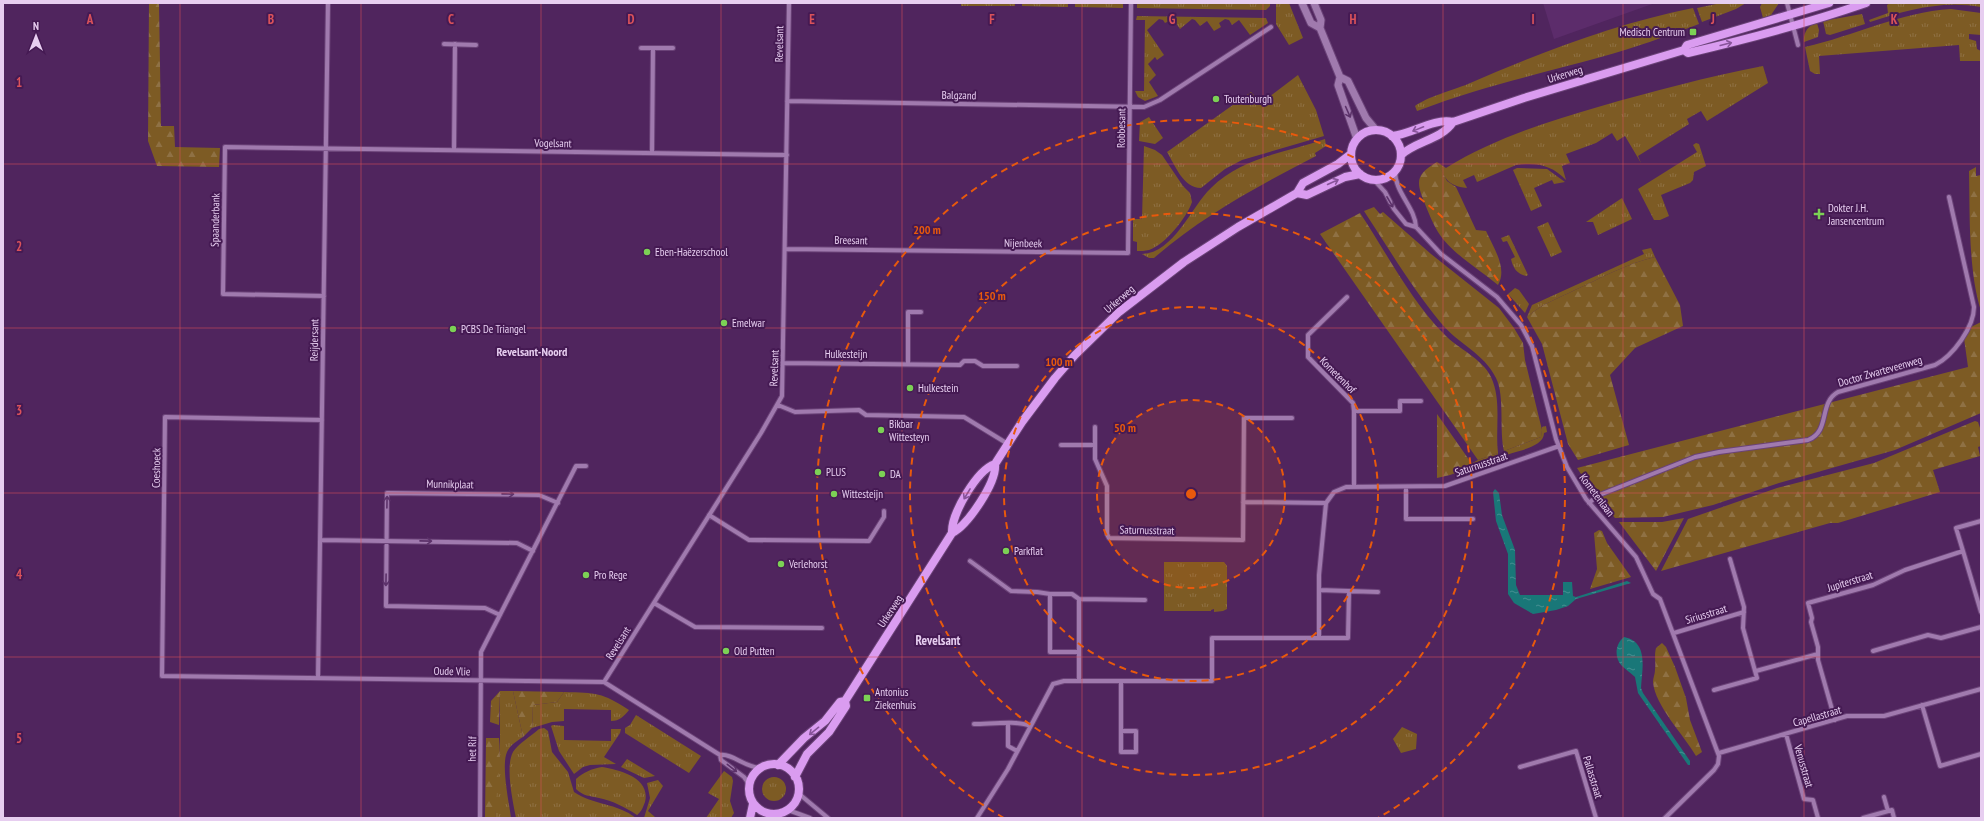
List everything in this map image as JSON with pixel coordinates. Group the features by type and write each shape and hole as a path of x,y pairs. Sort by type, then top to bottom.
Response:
{"main road":[{"name":"Urkerweg","path":"1392,136 1408,133 1443,120 1453,122 1524,98 1684,50 1687,45 1829,3"},
{"name":"Urkerweg","path":"1684,50 1688,53 1793,26 1866,3"},
{"name":"Urkerweg","path":"1401,155 1412,146 1447,131 1453,122"},
{"path":"1376,130 1392,136 1399,145 1401,155 1399,164 1395,171 1385,178 1374,180 1360,174 1353,165 1351,154 1357,139 1365,132 1376,130"},
{"name":"Urkerweg","path":"952,533 952,526 958,509 975,482 989,466 995,464 1055,378 1075,355 1119,312 1172,271 1209,245 1297,193 1303,183 1338,164 1351,154"},
{"name":"Urkerweg","path":"1297,193 1306,195 1346,177 1360,174"},
{"name":"Urkerweg","path":"795,777 807,754 834,726 846,706 846,701 952,533 958,530 970,517 988,489 996,470 995,464"},
{"name":"Urkerweg","path":"778,765 790,755 804,738 825,721 840,702 846,701"},
{"path":"769,765 778,765 788,769 795,777 798,785 798,793 795,803 788,810 768,816 753,804 749,794 749,784 753,775 761,768 769,765"},
{"path":"750,818 753,804"}],"street":[{"name":"Reijdersant","path":"318,678 328,3"},
{"name":"Revelsant","path":"604,682 778,405 783,389 789,3"},
{"name":"Robbesant","path":"1128,253 1132,3"},
{"path":"1302,3 1311,23 1320,28"},
{"path":"1314,3 1321,20 1320,28 1340,77 1338,85 1357,139"},
{"path":"1787,3 1798,45"},
{"path":"1130,106 1144,107 1155,103 1271,27"},
{"path":"444,44 476,45"},
{"path":"454,150 455,44"},
{"path":"641,48 673,48"},
{"path":"652,153 653,48"},
{"path":"1340,77 1348,81 1366,118 1376,130"},
{"name":"Balgzand","path":"787,101 1130,106"},
{"name":"Spaanderbank","path":"324,296 223,294 223,268 225,147 326,148"},
{"name":"Vogelsant","path":"326,148 787,155"},
{"name":"Kometenlaan","path":"1395,171 1397,185 1415,218 1416,227"},
{"name":"Kometenlaan","path":"1374,180 1385,192 1394,209 1406,224 1416,227 1442,254 1504,303 1521,325 1534,352 1559,446 1574,480 1589,503 1636,557 1652,592 1660,599 1719,753"},
{"name":"Doctor Zwarteveenweg","path":"1589,503 1605,493 1696,457 1813,438 1821,429 1828,399 1834,394 1935,365 1946,358 1954,349 1973,319 1974,307 1949,197"},
{"name":"Breesant","path":"785,249 918,250"},
{"name":"Nijenbeek","path":"918,250 1128,253"},
{"name":"Kometenhof","path":"1347,297 1308,335 1308,357 1353,403 1354,486"},
{"path":"908,364 908,312 921,312"},
{"name":"Hulkesteijn","path":"784,363 960,365 964,361 975,361 983,366 1017,366"},
{"name":"Kometenhof","path":"1354,411 1400,411 1400,401 1422,401"},
{"path":"778,405 795,412 859,410 866,415 964,417 1008,444"},
{"name":"Coeshoeck","path":"162,676 165,417 322,420"},
{"name":"Saturnusstraat","path":"1095,427 1096,461 1107,486 1107,534 1110,538 1243,540 1244,418 1292,418"},
{"path":"1061,445 1095,445"},
{"name":"Saturnusstraat","path":"1326,503 1328,498 1337,490 1344,487 1445,486 1559,446"},
{"path":"482,680 480,673 481,652 576,466 586,466"},
{"path":"1406,487 1406,519 1473,519"},
{"name":"Munnikplaat","path":"500,615 485,608 386,606 387,493 539,495 558,503"},
{"path":"1243,502 1326,503 1319,590 1319,638"},
{"path":"709,515 750,540 869,541 884,518 884,511"},
{"path":"1981,521 1956,528 1981,612"},
{"path":"320,540 518,543 533,551"},
{"name":"Jupiterstraat","path":"1835,720 1818,660 1808,603 1873,585 1905,570 1963,551"},
{"name":"Siriusstraat","path":"1730,559 1744,607 1743,628 1756,671"},
{"path":"970,561 1011,591 1072,594 1079,599 1146,600"},
{"path":"1319,590 1378,592"},
{"path":"977,818 1017,751 1053,684 1064,680 1212,681 1212,638 1348,638 1349,592"},
{"path":"1050,594 1050,652 1079,652"},
{"path":"1079,599 1079,681"},
{"path":"654,603 695,627 822,628"},
{"name":"Siriusstraat","path":"1674,634 1744,612"},
{"path":"1873,651 1928,635 1941,638 1981,627"},
{"path":"1714,690 1757,678 1756,671 1818,654"},
{"name":"Oude Vlie","path":"162,676 604,682"},
{"name":"het Rif","path":"480,818 482,680"},
{"path":"1122,681 1121,752 1136,752 1136,731 1122,731"},
{"path":"604,682 720,755 722,760 744,777 749,784"},
{"name":"Capellastraat","path":"1719,753 1847,716 1884,716 1981,689"},
{"path":"1922,705 1940,766 1981,754"},
{"path":"974,724 1008,724 1022,722 1030,726"},
{"path":"1008,724 1008,746 1017,751"},
{"name":"Venusstraat","path":"1786,734 1804,799 1813,800 1818,818"},
{"name":"Pallasstraat","path":"1520,767 1576,751 1596,818"},
{"path":"1665,818 1714,770 1719,761 1719,753"},
{"path":"720,755 726,754 748,766 761,768"},
{"path":"798,793 828,818"},
{"path":"1884,796 1888,811"},
{"path":"788,810 810,818"},
{"path":"1863,818 1892,810 1894,818"}],"shaded area":[{"path":"1543,3 1655,3 1554,39"}],"green space":[{"path":"149,3 159,3 161,126 174,126 175,147 220,148 219,167 157,166 148,141"},
{"path":"961,3 1015,3 1015,6 961,6"},
{"path":"1022,3 1068,3 1068,7 1022,6"},
{"path":"1075,3 1123,3 1123,8 1075,7"},
{"path":"1137,3 1270,3 1270,6 1266,10 1137,8"},
{"path":"1276,3 1289,3 1303,38 1289,45 1276,24"},
{"path":"1721,3 1746,3 1736,9 1702,22 1697,8"},
{"path":"1762,3 1779,3 1771,15 1763,18 1760,7"},
{"path":"1890,3 1981,3 1981,7 1952,5 1924,7 1870,22 1869,20 1888,13 1887,5"},
{"path":"1693,8 1699,24 1638,46 1465,94 1417,111 1415,106 1433,97 1579,40 1635,22"},
{"path":"1951,9 1981,13 1981,35 1969,34 1969,39 1976,41 1977,49 1981,51 1981,61 1960,61 1959,45 1819,56 1820,74 1815,74 1810,71 1805,47 1895,19 1932,11"},
{"path":"1862,14 1865,24 1830,35 1826,34 1823,21"},
{"path":"1137,16 1266,18 1268,23 1250,35 1239,20 1232,25 1229,20 1225,19 1219,23 1221,27 1214,31 1207,21 1200,26 1195,20 1192,19 1180,29 1173,19 1165,23 1163,20 1159,19 1147,30 1164,55 1157,60 1155,57 1148,64 1156,75 1149,82 1158,96 1145,101 1138,97 1135,91 1144,91 1145,20 1136,20"},
{"path":"1817,23 1819,30 1818,37 1804,42 1804,36 1807,30"},
{"path":"1763,66 1768,83 1707,121 1701,111 1687,119 1689,124 1638,156 1641,163 1625,136 1617,141 1612,133 1596,143 1566,154 1570,163 1562,166 1566,180 1561,175 1549,168 1537,164 1523,164 1516,165 1477,182 1474,175 1463,180 1467,188 1451,183 1442,173 1437,162 1446,168 1482,148 1520,132 1559,119 1660,90"},
{"path":"1298,75 1316,110 1324,136 1242,160 1225,169 1201,188 1195,187 1184,180 1167,152 1251,92 1261,103"},
{"path":"1149,117 1163,138 1155,144 1139,141 1140,122"},
{"path":"1325,139 1326,146 1315,153 1316,156 1232,202 1192,228 1154,258 1149,258 1142,254 1153,252 1173,238 1211,188 1236,169 1265,157"},
{"path":"1696,143 1699,144 1706,166 1694,172 1693,180 1690,183 1661,195 1669,216 1660,220 1654,220 1638,189 1697,152 1693,145"},
{"path":"1144,146 1155,150 1162,155 1183,186 1190,193 1192,202 1175,230 1168,237 1149,250 1137,251 1137,242 1133,241 1133,219 1142,219"},
{"path":"1437,162 1447,181 1456,187 1476,230 1486,231 1496,251 1501,272 1501,278 1498,285 1450,247 1434,226 1420,190 1419,180 1425,171"},
{"path":"1976,167 1976,176 1981,175 1981,311 1974,278 1970,223 1969,171"},
{"path":"1517,168 1547,169 1565,182 1554,184 1552,180 1534,188 1542,206 1531,211 1513,170"},
{"path":"1622,198 1632,219 1598,235 1593,222 1586,222"},
{"path":"1374,207 1380,214 1383,212 1431,254 1499,308 1514,328 1523,343 1525,360 1542,430 1541,437 1504,451 1501,403 1499,385 1496,378 1491,369 1478,355 1455,337 1441,323 1420,296 1364,211"},
{"path":"1360,213 1399,276 1432,321 1444,334 1482,364 1487,370 1491,377 1496,395 1498,453 1478,460 1320,234"},
{"path":"1548,222 1562,252 1551,257 1537,227"},
{"path":"1509,235 1528,275 1526,276 1520,274 1514,268 1511,259 1515,257 1507,241 1503,242 1501,238"},
{"path":"1651,248 1655,257 1635,263 1605,276 1544,305 1532,312 1527,317 1532,305 1644,254 1642,250"},
{"path":"1655,257 1680,305 1683,326 1635,348 1610,375 1629,445 1578,460 1568,444 1542,344 1527,317 1532,312 1544,305 1605,276 1635,263"},
{"path":"1515,288 1519,290 1529,304 1525,313 1508,294"},
{"path":"1981,322 1981,413 1895,450 1779,483 1713,505 1663,517 1615,518 1593,492 1577,468 1968,367 1963,331"},
{"path":"1437,414 1472,464 1450,475 1437,478"},
{"path":"1975,421 1978,422 1981,431 1981,446 1978,447 1980,456 1933,470 1940,492 1838,523 1830,523 1661,571 1688,519 1777,488 1874,463"},
{"path":"1546,426 1547,432 1544,433 1540,442 1529,448 1506,455 1504,451 1541,437 1542,427"},
{"path":"1498,453 1498,458 1450,475 1478,460"},
{"path":"1684,518 1656,571 1619,522 1662,522"},
{"path":"1599,530 1602,531 1607,543 1631,577 1590,589 1597,569 1594,533"},
{"path":"1164,562 1224,562 1227,566 1227,609 1214,612 1214,609 1211,611 1164,611"},
{"path":"1662,643 1666,647 1675,667 1686,698 1690,720 1702,752 1696,756 1664,710 1655,691 1653,682 1655,672 1655,651 1656,648"},
{"path":"500,691 513,691 523,737 510,747 505,758 505,775 511,818 496,818 495,800 500,748"},
{"path":"500,691 499,725 490,722 491,701"},
{"path":"513,691 564,692 557,702 533,705 532,728 523,737"},
{"path":"564,692 592,693 612,700 629,710 619,719 611,721 611,710 564,709 564,721 552,722 532,728 533,705 557,702"},
{"path":"636,715 701,756 689,773 625,733 625,728 630,725"},
{"path":"551,726 564,726 564,740 611,741 611,729 621,729 620,733 604,757 616,764 590,765 583,767 574,774 559,751"},
{"path":"1402,727 1417,734 1416,749 1401,753 1393,739"},
{"path":"544,728 548,731 552,752 568,772 574,792 589,799 621,809 636,818 516,818 510,785 511,758 513,752 518,746 539,729"},
{"path":"486,738 499,738 500,758 496,798 496,818 485,818"},
{"path":"627,759 655,776 644,778 621,767"},
{"path":"602,767 625,773 639,781 646,794 645,802 637,815 614,803 584,794 576,789 576,779 588,771"},
{"path":"724,771 732,777 733,781 730,801 734,813 731,818 706,818 719,799 708,793"},
{"path":"774,777 779,778 785,784 785,794 779,800 774,801 769,800 763,794 762,789 763,784 769,778"},
{"path":"658,780 663,786 648,811 655,817 644,818 650,798 647,783"}],"water":[{"path":"1495,489 1499,493 1502,515 1515,550 1516,585 1520,595 1563,595 1563,582 1572,582 1573,596 1576,597 1627,581 1631,583 1576,599 1568,606 1556,610 1533,614 1514,603 1508,594 1508,554 1496,521 1493,492"},
{"path":"1624,637 1632,640 1641,650 1643,665 1641,688 1643,693 1690,761 1690,765 1688,765 1638,693 1635,677 1619,663 1617,647"}],"place":[{"name":"Medisch Centrum","path":"1693,32"},
{"name":"Toutenburgh","path":"1216,99"},
{"name":"Dokter J.H. Jansencentrum","path":"1819,214"},
{"name":"Eben-Haëzerschool","path":"647,252"},
{"name":"Emelwar","path":"724,323"},
{"name":"PCBS De Triangel","path":"453,329"},
{"name":"Hulkestein","path":"910,388"},
{"name":"Bikbar Wittesteyn","path":"881,430"},
{"name":"PLUS","path":"818,472"},
{"name":"DA","path":"882,474"},
{"name":"Wittesteijn","path":"834,494"},
{"name":"Parkflat","path":"1006,551"},
{"name":"Verlehorst","path":"781,564"},
{"name":"Pro Rege","path":"586,575"},
{"name":"Old Putten","path":"726,651"},
{"name":"Antonius Ziekenhuis","path":"867,698"}],"district":[{"name":"Revelsant-Noord","path":"532,352"},
{"name":"Revelsant","path":"938,640"}]}
